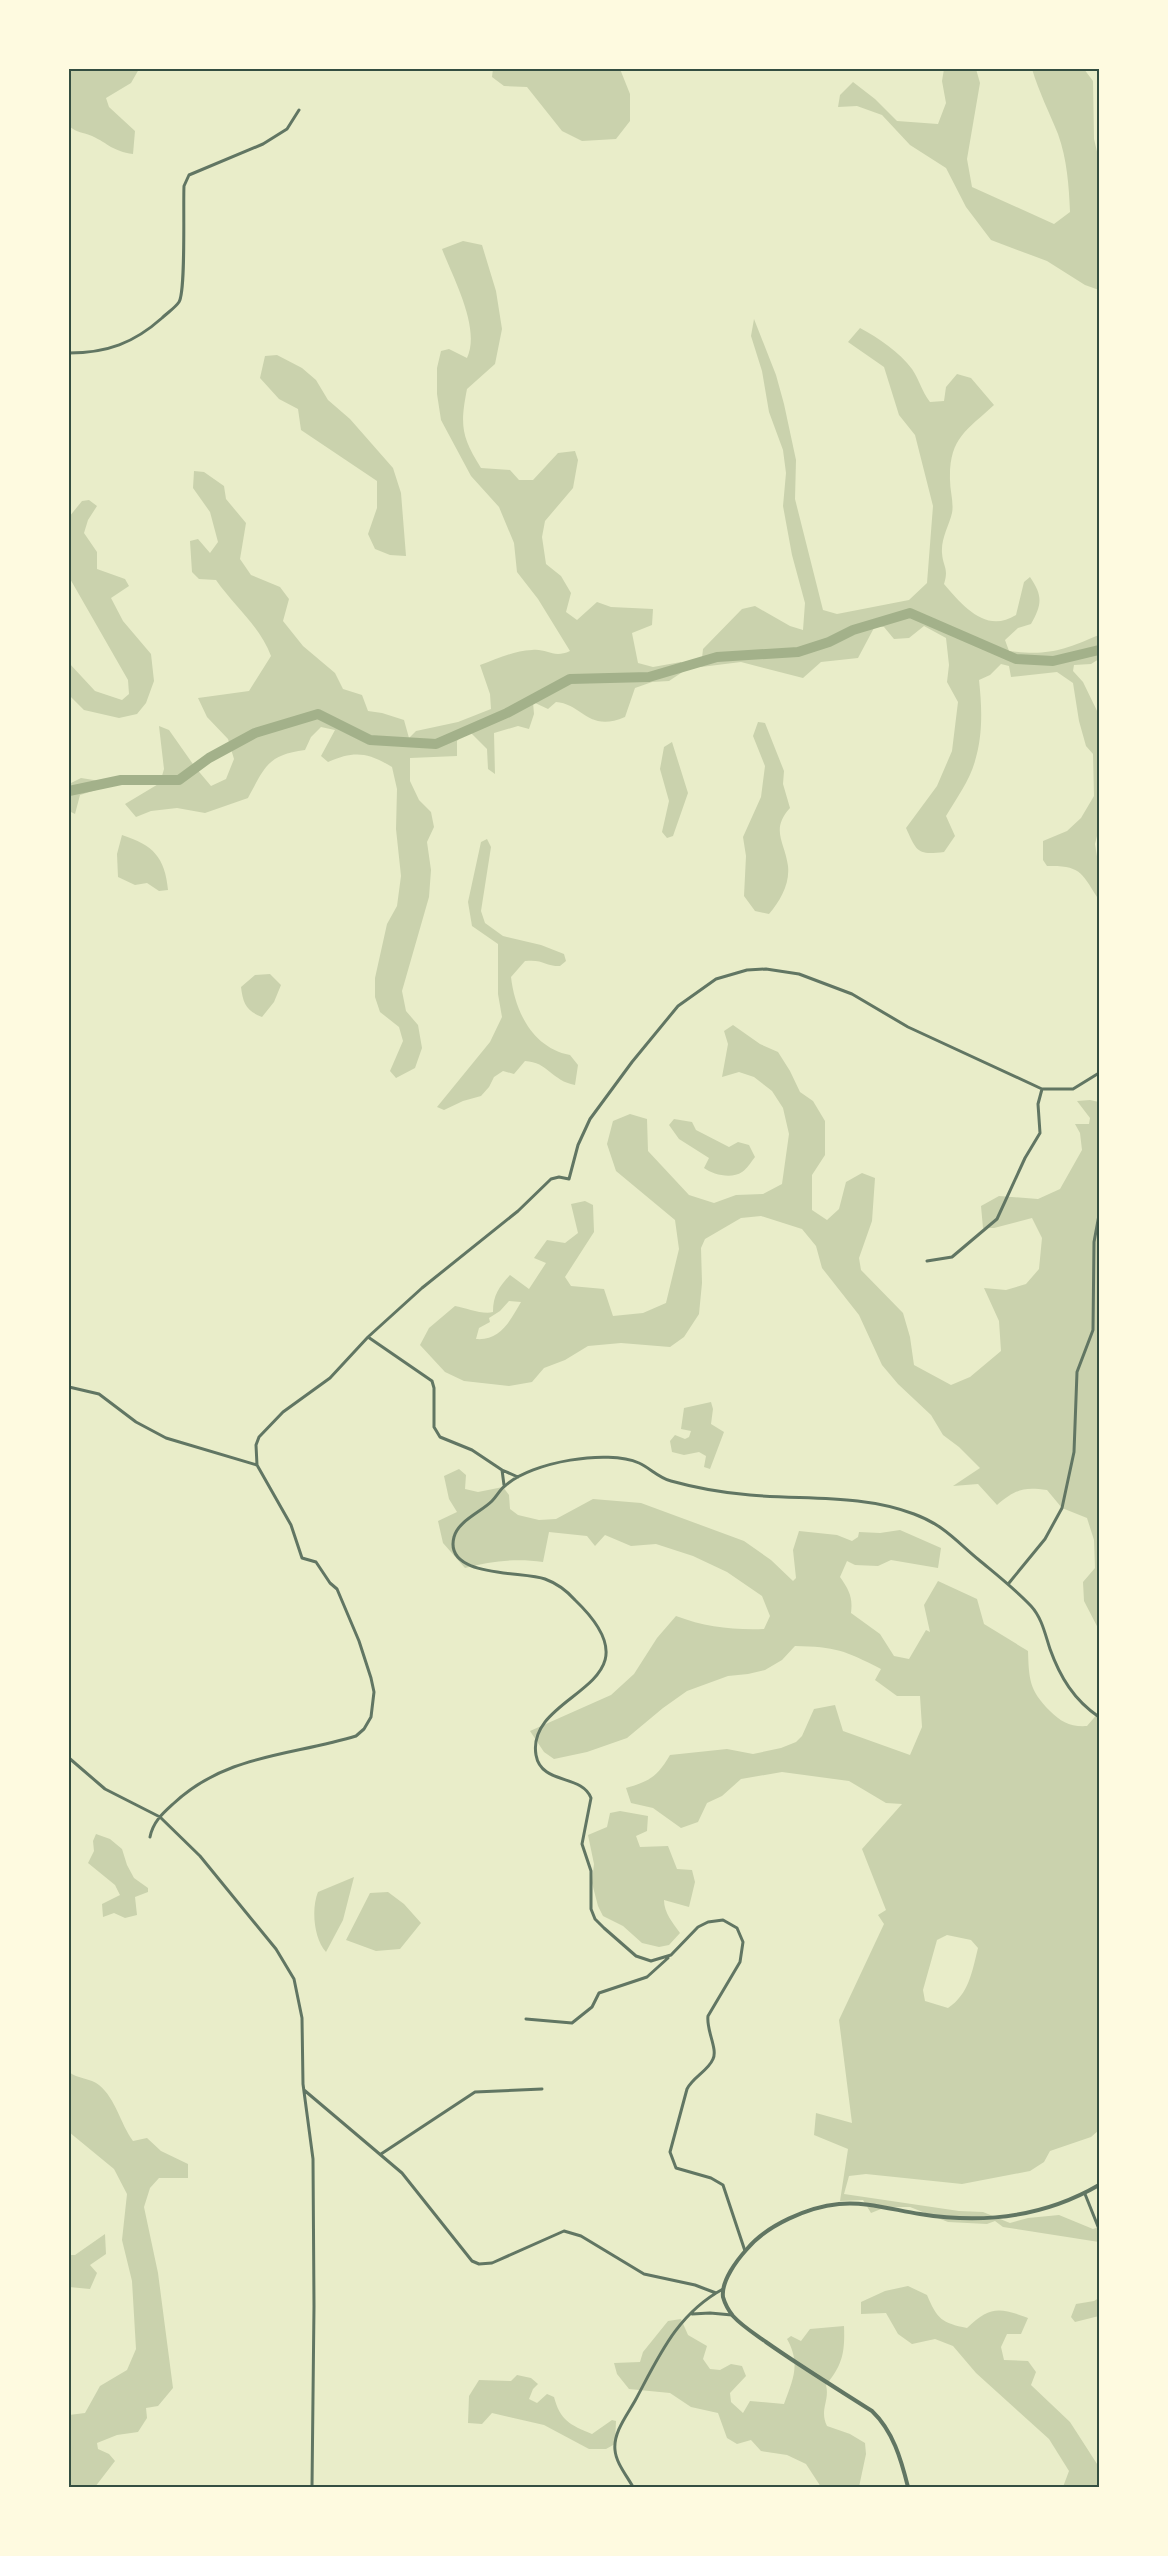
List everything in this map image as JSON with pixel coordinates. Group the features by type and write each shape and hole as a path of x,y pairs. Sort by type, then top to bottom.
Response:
{"street":[{"path":"69,353 99,352 123,345 145,333 179,302 183,276 184,186 189,175 262,144 287,129 299,110"},
{"path":"150,1838 152,1827 160,1816 180,1797 218,1772 356,1736 364,1729 371,1717 374,1704 370,1678 359,1641 337,1589 330,1583 316,1562 302,1558 291,1525 257,1465 256,1445 267,1428 283,1412 330,1378 368,1337 430,1281 518,1211 551,1179 559,1177 569,1179 584,1130 632,1062 678,1006 698,990 730,974 766,969 815,979 852,994 908,1027 1041,1089 1073,1089 1099,1073"},
{"path":"927,1261 952,1257 998,1219 1024,1158 1040,1133 1038,1104 1041,1089"},
{"path":"1009,1583 1045,1539 1062,1508 1074,1452 1077,1372 1094,1330 1094,1242 1099,1215"},
{"path":"368,1337 432,1380 434,1427 440,1437 518,1477"},
{"path":"69,1387 99,1394 136,1422 166,1438 257,1465"},
{"path":"671,1955 657,1960 636,1956 595,1919 589,1901 591,1868 582,1844 591,1798 584,1788 550,1774 537,1759 536,1743 544,1725 562,1705 594,1680 602,1669 606,1657 603,1637 591,1616 575,1599 554,1583 526,1574 471,1567 461,1560 455,1550 453,1541 458,1529 492,1501 504,1485 518,1477 571,1460 600,1456 640,1463 664,1479 706,1488 750,1495 803,1497 893,1507 916,1515 954,1536 977,1559 1009,1583 1035,1611 1054,1661 1068,1688 1099,1717"},
{"path":"502,1470 504,1485"},
{"path":"69,1758 105,1789 160,1816 200,1856 240,1902 288,1966 294,1978 303,2018 304,2090 313,2159 312,2487"},
{"path":"526,2019 572,2023 592,2007 600,1993 647,1977 698,1927 716,1920 731,1923 737,1928 743,1942 740,1962 708,2016 707,2025 715,2052 714,2058 691,2081 687,2089 670,2152 676,2168 711,2178 723,2185 745,2251"},
{"path":"381,2154 476,2092 542,2089"},
{"path":"304,2090 402,2173 468,2256 479,2264 492,2263 564,2230 587,2239 644,2274 695,2285 716,2293"},
{"path":"908,2487 894,2443 880,2419 872,2411 779,2351 732,2315 724,2298 723,2289 730,2272 745,2251 759,2237 786,2221 832,2205 854,2204 941,2217 972,2219 1031,2213 1059,2206 1099,2185"},
{"path":"1085,2194 1099,2229"},
{"path":"633,2487 617,2458 615,2449 619,2430 663,2347 690,2315 723,2289"},
{"path":"690,2315 710,2313 732,2315"}],"green space":[{"path":"69,69 139,69 131,83 106,98 109,107 135,131 133,154 115,149 69,126"},
{"path":"493,69 620,69 630,94 630,121 616,139 582,141 562,131 527,87 504,86 492,77"},
{"path":"944,69 976,69 980,83 967,159 972,187 1054,224 1070,212 1067,173 1058,134 1032,69 1084,69 1093,81 1094,139 1099,160 1099,290 1085,285 1047,261 991,240 966,207 946,168 910,145 882,115 857,106 838,107 840,95 853,82 875,99 897,121 938,124 946,103 942,81"},
{"path":"463,241 482,245 496,291 502,329 495,364 467,389 463,421 466,438 474,457 481,468 510,470 519,480 533,480 558,453 575,451 578,460 573,488 545,521 542,537 546,564 561,576 571,593 566,612 577,620 597,602 611,607 653,609 652,625 632,633 638,663 653,667 681,662 687,669 669,681 652,682 635,688 625,717 613,721 594,720 565,704 556,702 548,709 533,702 534,714 529,729 518,726 494,733 495,774 488,769 487,749 467,729 457,741 457,756 410,758 410,781 419,800 431,812 434,827 427,842 431,870 429,897 402,991 406,1011 418,1025 422,1048 415,1068 396,1078 390,1071 403,1041 399,1027 380,1012 375,997 375,978 387,924 397,906 401,876 396,829 397,789 392,767 375,758 360,755 345,756 328,762 321,756 335,730 321,727 311,737 305,750 282,755 269,764 248,798 205,813 177,808 151,811 136,817 125,804 160,783 164,769 159,726 169,730 211,786 226,779 234,759 228,739 207,717 198,698 249,691 271,656 254,626 216,580 199,579 192,572 190,541 198,539 210,553 218,542 210,512 193,488 194,471 204,472 224,486 226,499 246,523 240,559 251,575 280,587 289,599 283,621 303,646 335,673 343,689 362,695 368,711 404,720 409,738 416,731 458,722 491,709 490,694 480,665 525,651 537,650 559,654 570,651 538,599 517,572 514,543 499,507 471,476 441,420 437,394 437,368 441,351 449,349 467,358 471,332 464,303 442,249"},
{"path":"754,319 776,375 784,404 796,460 795,499 823,610 837,614 909,600 927,583 933,506 915,435 899,415 884,367 848,342 860,328 888,346 912,369 930,402 944,401 946,387 957,374 971,378 994,405 961,436 953,454 950,466 951,518 942,548 946,571 944,584 976,615 995,621 1016,615 1024,582 1030,577 1039,595 1039,605 1031,624 1018,628 1005,640 1009,651 1046,652 1075,645 1099,635 1099,659 1091,664 1074,665 1073,671 1083,682 1099,715 1099,828 1095,844 1099,869 1099,900 1080,873 1068,867 1047,866 1043,860 1043,841 1067,831 1081,818 1094,796 1093,754 1086,746 1079,721 1073,683 1057,672 1011,677 1009,666 1001,664 990,675 979,680 981,721 978,751 970,775 946,816 955,836 944,852 928,853 916,847 906,828 937,786 952,751 958,702 947,682 949,665 946,638 924,626 909,638 894,639 884,627 875,626 858,658 821,662 803,678 741,662 701,667 703,649 742,609 755,606 790,626 803,630 805,603 792,555 783,506 786,473 783,450 769,412 762,371 751,336"},
{"path":"277,355 302,368 316,380 328,400 350,419 393,468 401,493 406,556 390,555 375,549 368,534 377,508 377,481 301,430 298,409 279,399 260,378 265,356"},
{"path":"89,500 97,506 88,520 84,533 97,552 97,569 125,579 129,586 111,598 123,621 151,654 154,681 146,703 137,714 119,718 84,710 69,695 69,663 95,691 122,700 129,694 128,680 69,577 69,517 82,501"},
{"path":"758,722 765,723 784,771 783,784 790,808 784,816 780,830 788,866 786,886 769,914 755,911 744,896 746,856 743,837 761,797 765,766 753,736"},
{"path":"672,742 688,793 673,836 667,838 662,832 669,801 660,769 664,747"},
{"path":"81,778 100,781 103,785 80,795 75,814 69,811 69,784"},
{"path":"122,835 142,843 156,854 164,869 168,890 159,891 147,883 135,885 118,877 117,854"},
{"path":"487,839 491,847 481,911 485,923 503,936 541,945 564,954 566,961 560,966 525,961 511,977 517,1003 528,1026 546,1045 570,1055 578,1065 575,1085 561,1080 533,1062 525,1061 514,1074 503,1071 494,1077 481,1096 444,1110 437,1107 490,1042 502,1017 498,994 498,944 472,926 468,902 481,842"},
{"path":"270,974 281,985 274,1002 262,1017 246,1006 241,987 255,975"},
{"path":"733,1025 760,1044 778,1052 800,1092 813,1101 825,1121 825,1155 812,1175 812,1210 827,1220 839,1209 846,1182 862,1173 875,1178 872,1221 859,1258 861,1270 903,1313 910,1337 914,1365 951,1385 970,1377 1001,1351 999,1321 984,1288 1006,1290 1026,1284 1039,1269 1042,1238 1032,1218 994,1228 983,1228 981,1206 999,1196 1038,1199 1060,1189 1082,1150 1080,1133 1075,1124 1089,1124 1090,1118 1077,1101 1099,1102 1099,1630 1084,1601 1083,1582 1095,1568 1094,1540 1087,1518 1062,1508 1047,1490 1020,1490 1009,1495 997,1505 978,1484 953,1486 980,1468 943,1435 931,1415 898,1384 882,1365 859,1315 822,1268 816,1246 802,1229 761,1216 741,1218 705,1239 701,1248 702,1283 699,1314 684,1337 670,1347 621,1343 588,1346 565,1360 544,1368 532,1382 509,1386 464,1381 445,1372 420,1345 429,1328 455,1306 479,1312 493,1312 497,1292 510,1275 529,1289 546,1263 534,1258 547,1240 565,1243 578,1233 571,1204 585,1201 593,1205 594,1232 565,1277 571,1286 604,1289 613,1316 643,1313 666,1303 679,1249 675,1220 616,1171 607,1144 613,1121 630,1114 647,1119 648,1151 689,1195 714,1203 736,1195 763,1194 782,1184 789,1134 783,1108 772,1091 754,1077 739,1072 722,1077 728,1044 724,1031","holes":["509,1301 521,1302 508,1323 498,1333 492,1337 476,1339 479,1328 490,1322 489,1318"]},
{"path":"674,1119 692,1122 696,1130 729,1147 738,1142 749,1145 755,1157 746,1169 738,1174 723,1175 708,1170 704,1168 709,1158 679,1139 669,1125"},
{"path":"711,1402 713,1409 711,1424 724,1432 710,1469 704,1467 706,1456 699,1452 684,1455 672,1452 670,1441 675,1435 685,1439 689,1437 691,1431 681,1429 684,1408"},
{"path":"459,1469 466,1475 465,1489 478,1492 503,1487 509,1495 510,1509 518,1515 539,1520 556,1519 593,1499 641,1503 744,1541 771,1560 793,1581 796,1578 793,1550 799,1531 837,1535 852,1541 858,1537 859,1532 880,1533 900,1530 941,1548 938,1568 891,1560 878,1566 855,1565 847,1561 840,1577 850,1594 851,1613 880,1634 894,1656 909,1659 926,1630 930,1632 924,1605 938,1581 977,1599 984,1624 1028,1651 1030,1677 1034,1690 1043,1704 1058,1718 1071,1725 1087,1726 1099,1712 1099,2130 1091,2137 1050,2151 1044,2162 1030,2171 962,2184 866,2174 849,2176 844,2194 959,2211 983,2212 1010,2223 1028,2218 1059,2215 1093,2229 1099,2227 1099,2242 1003,2227 995,2221 987,2224 948,2222 910,2207 886,2207 871,2213 863,2200 840,2201 848,2149 814,2135 816,2113 852,2123 839,2020 884,1924 878,1915 886,1910 862,1849 902,1804 886,1803 849,1781 782,1772 741,1779 722,1796 707,1803 698,1822 681,1828 653,1808 631,1803 626,1788 652,1777 670,1755 727,1749 753,1754 781,1748 796,1742 802,1736 814,1709 835,1705 843,1731 910,1755 922,1727 920,1696 897,1696 875,1680 881,1669 848,1654 821,1647 795,1646 782,1660 765,1670 728,1676 687,1691 627,1738 587,1752 554,1759 544,1752 530,1731 611,1695 634,1674 657,1638 676,1616 708,1625 764,1629 770,1616 762,1596 727,1572 693,1556 656,1544 631,1546 605,1535 595,1546 587,1536 549,1532 543,1562 504,1561 465,1568 443,1543 438,1521 457,1512 449,1499 444,1476","holes":["947,1935 971,1940 978,1948 969,1982 961,1996 948,2008 925,2001 923,1990 937,1940"]},
{"path":"620,1811 648,1816 647,1831 636,1836 640,1847 668,1846 677,1869 692,1870 695,1882 689,1907 664,1900 667,1914 680,1933 669,1945 659,1947 642,1943 623,1926 603,1916 598,1906 592,1883 594,1864 588,1835 607,1827 610,1813"},
{"path":"96,1834 110,1839 122,1849 134,1878 148,1888 148,1892 135,1897 137,1915 125,1918 114,1913 103,1917 102,1904 120,1895 115,1885 88,1863 94,1851 93,1841"},
{"path":"354,1877 343,1920 326,1952 316,1932 315,1907 318,1892"},
{"path":"388,1892 404,1904 421,1923 400,1949 376,1951 346,1940 370,1893"},
{"path":"69,2072 96,2083 105,2091 133,2141 147,2138 161,2151 188,2164 188,2178 159,2178 150,2188 144,2207 158,2273 173,2388 158,2406 146,2408 147,2418 138,2432 117,2435 97,2443 98,2449 109,2454 115,2461 95,2487 69,2487 69,2415 85,2413 100,2386 127,2370 136,2349 132,2281 122,2240 127,2194 114,2169 69,2132"},
{"path":"105,2234 106,2254 90,2265 97,2273 90,2289 69,2287 69,2255 75,2255"},
{"path":"908,2286 927,2295 941,2319 959,2326 967,2328 982,2316 995,2311 1009,2312 1028,2318 1021,2334 1007,2334 1001,2347 1004,2360 1028,2361 1036,2372 1031,2385 1070,2422 1099,2467 1099,2487 1063,2487 1069,2471 1049,2439 976,2373 953,2346 935,2339 912,2344 898,2334 886,2313 861,2314 861,2302 885,2291"},
{"path":"1099,2298 1099,2316 1075,2322 1071,2317 1076,2304"},
{"path":"681,2319 688,2335 707,2346 703,2359 710,2369 720,2370 731,2364 742,2366 746,2376 730,2393 731,2402 743,2413 750,2401 784,2404 793,2379 795,2364 787,2339 791,2336 801,2341 810,2329 844,2326 842,2357 826,2385 824,2415 827,2426 850,2434 865,2443 866,2454 859,2487 821,2487 806,2464 787,2455 761,2451 751,2440 737,2444 727,2438 718,2413 691,2407 670,2393 629,2389 617,2374 614,2363 640,2362 643,2352 668,2321"},
{"path":"517,2375 531,2378 538,2384 529,2399 537,2403 547,2394 554,2397 559,2411 567,2421 584,2431 592,2434 612,2420 616,2421 615,2444 606,2449 589,2449 544,2425 492,2413 482,2424 468,2423 469,2396 479,2380 511,2381"}],"waterway":[{"path":"69,791 121,780 179,780 209,758 255,733 318,714 370,740 436,744 507,713 570,679 649,677 717,657 798,652 829,642 853,630 910,613 1016,659 1053,661 1099,650"}]}
